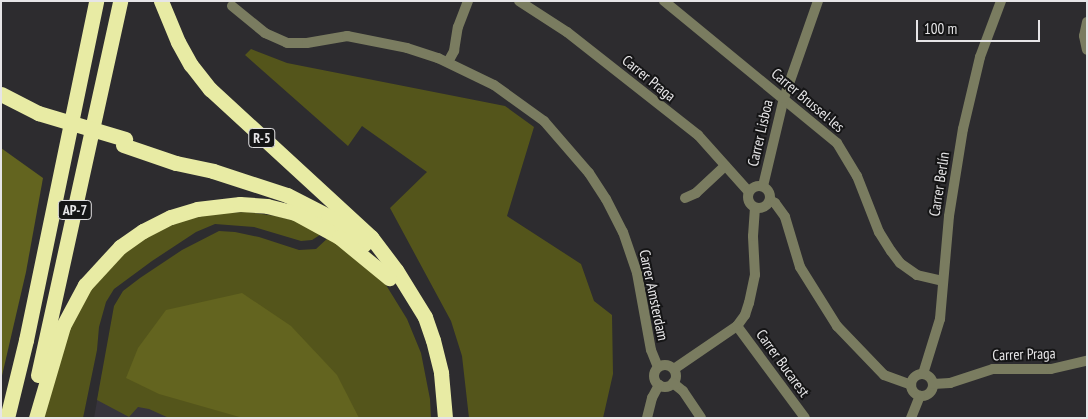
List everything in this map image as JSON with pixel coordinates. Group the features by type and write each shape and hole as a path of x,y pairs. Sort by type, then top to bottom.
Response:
{"highway":[{"path":"88,1 88,44"},
{"name":"AP-7","path":"7,418 26,340 96,1"},
{"name":"AP-7","path":"27,418 66,252 120,1"},
{"name":"R-5","path":"161,1 178,42 191,65 210,89 371,237 409,289 434,340 443,386 445,418"},
{"name":"R-5","path":"1,94 38,115 124,142 246,176 296,194 336,215 386,257"},
{"path":"1,100 38,115"},
{"path":"124,142 176,163 268,188 309,205 354,234 380,261 412,312 427,346 436,388 438,418"},
{"path":"36,418 63,326 85,286 120,248 143,232 171,217 197,209 240,204 266,206 295,213 339,237 389,278"}],"street":[{"path":"448,62 454,51 458,26 468,1"},
{"name":"Carrer Praga","path":"519,1 567,32 698,136 749,192"},
{"name":"Carrer Brussel·les","path":"664,1 829,135 843,151 857,176 879,232 900,262 917,276 942,281"},
{"name":"Carrer Lisboa","path":"763,186 784,98 818,1"},
{"name":"Carrer Berlín","path":"923,374 938,327 949,216 964,129 980,57 1001,1"},
{"name":"Carrer Amsterdam","path":"232,6 264,34 286,43 307,43 348,36 407,48 448,62 494,85 535,114 553,130 589,173 618,221 633,258 646,311 650,350 658,367"},
{"path":"1087,22 1084,36 1087,50"},
{"path":"685,198 696,193 725,166"},
{"path":"756,186 763,186 769,191 770,200 764,208 755,208 748,201 749,192 756,186"},
{"path":"770,200 775,203 785,217 800,267 837,326 884,376 911,385"},
{"path":"674,369 737,326 745,315 753,289 755,208"},
{"name":"Carrer Bucarest","path":"737,326 805,418"},
{"name":"Carrer Praga","path":"933,384 950,383 992,369 1059,369 1087,361"},
{"path":"668,365 674,369 676,376 673,383 667,387 658,385 654,377 658,367 668,365"},
{"path":"923,374 929,377 933,384 929,394 920,396 912,391 911,385 913,378 923,374"},
{"path":"673,383 683,391 701,418"},
{"path":"646,418 658,385"},
{"path":"911,418 920,396"}],"shaded area":[{"path":"251,49 287,63 505,106 534,127 507,216 581,264 594,301 612,315 613,374 603,418 469,418 462,356 451,321 390,208 427,172 362,126 348,146 245,55"},
{"path":"1,148 43,178 26,272 1,380"},
{"path":"247,212 276,216 303,223 323,233 312,240 301,241 254,227 215,224 196,232 114,289 106,302 99,327 97,350 83,418 41,418 63,343 88,291 105,270 131,247 160,230 188,219 218,213"},
{"path":"219,231 259,237 299,250 316,249 330,236 367,264 386,285 407,319 421,353 430,399 431,418 169,418 149,409 138,407 129,417 97,400 114,306 123,291 182,250"},
{"path":"242,293 291,326 337,375 359,418 243,418 159,394 126,378 138,348 166,310"},
{"path":"102,373 192,418 94,418"}]}
